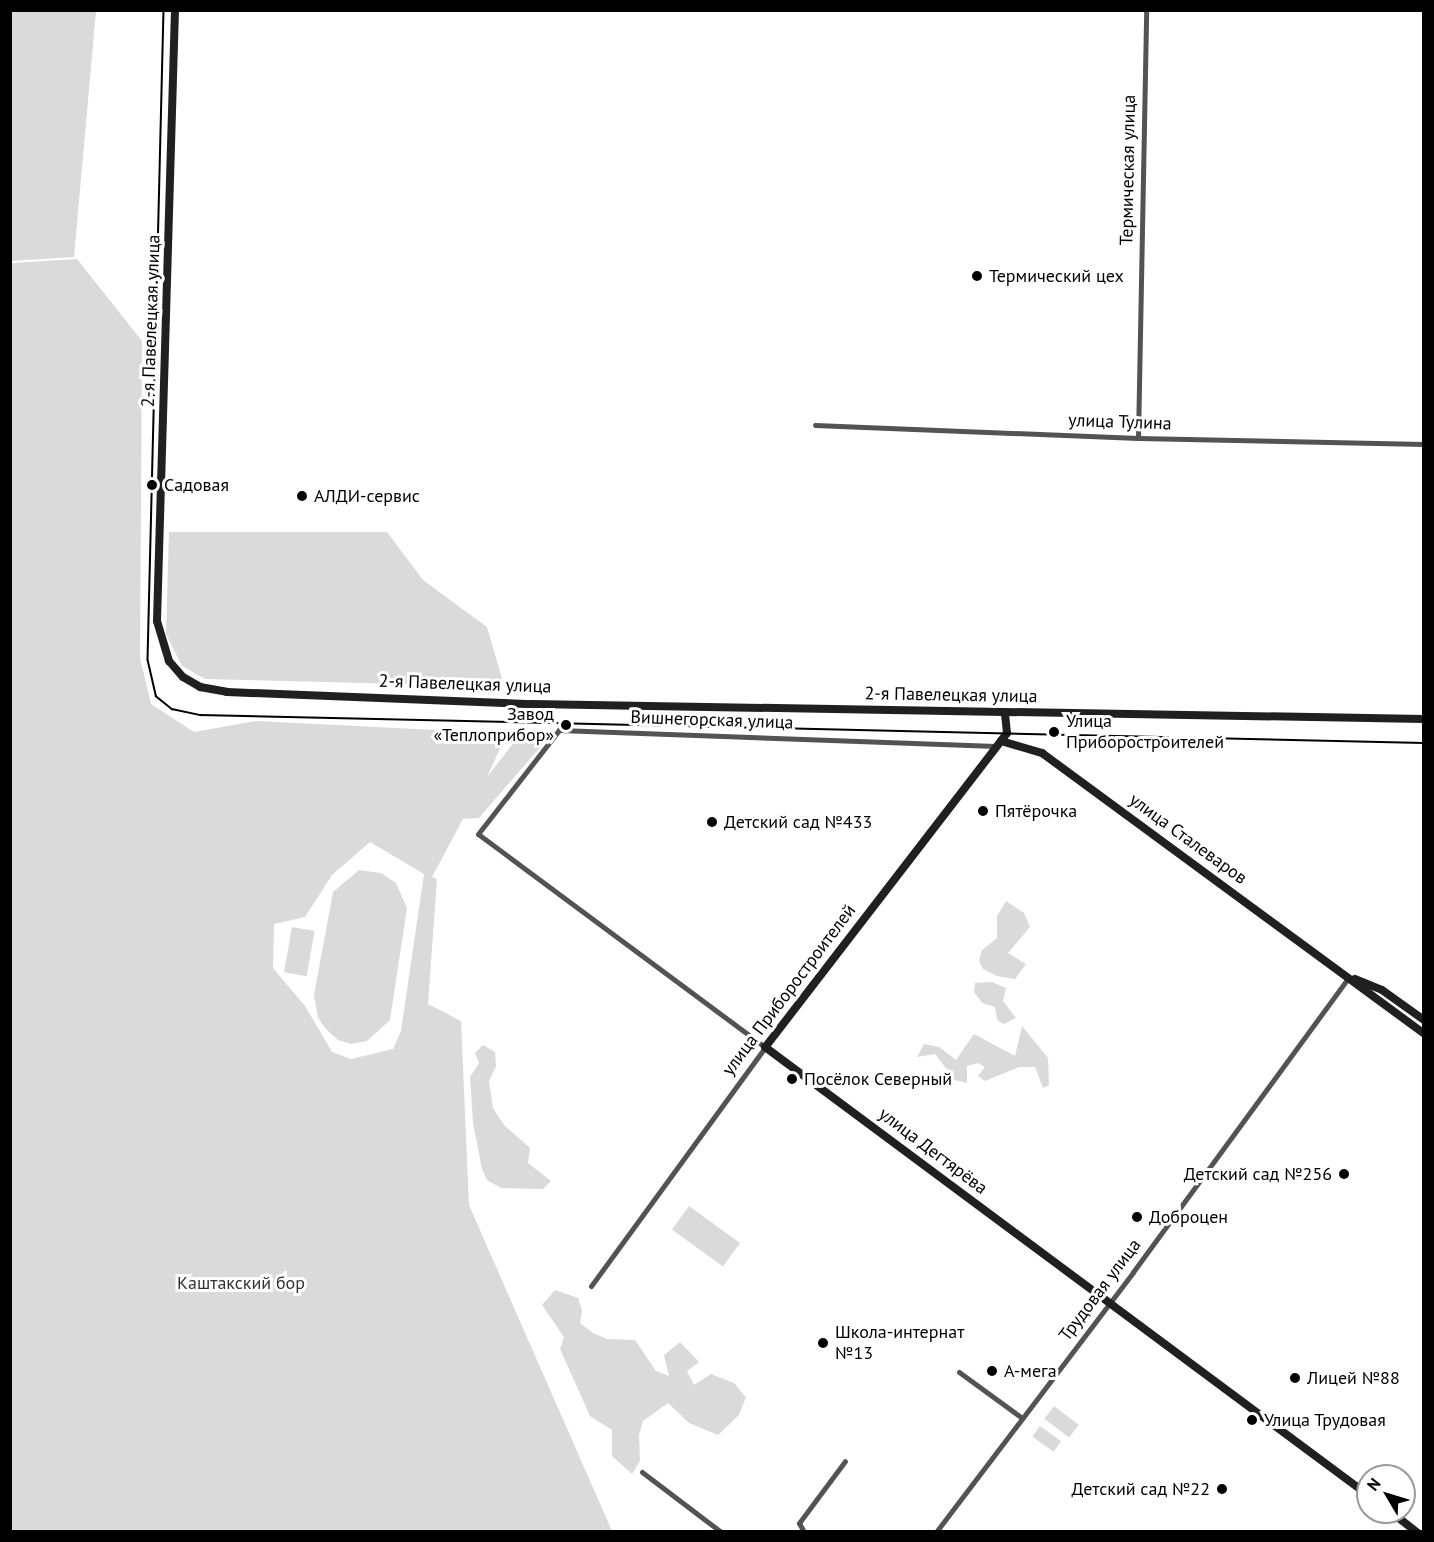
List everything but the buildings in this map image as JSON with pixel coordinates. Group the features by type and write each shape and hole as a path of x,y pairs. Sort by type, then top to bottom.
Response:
{"main road":[{"name":"2-я Павелецкая улица","path":"176,10 157,621 162,646 183,677 200,687 227,692 532,704 1005,714 1424,719"},
{"name":"улица Приборостроителей","path":"765,1047 1007,733 1005,714"},
{"name":"улица Сталеваров","path":"999,744 1042,753 1424,1034"},
{"name":"улица Сталеваров","path":"1348,978 1382,990 1424,1020"},
{"name":"улица Дегтярёва","path":"765,1047 1356,1486"}],"street":[{"name":"Термическая улица","path":"1138,438 1146,10"},
{"name":"улица Тулина","path":"816,425 1138,438 1424,444"},
{"name":"Вишнегорская улица","path":"478,834 559,730 999,744"},
{"name":"улица Дегтярёва","path":"478,834 765,1047"},
{"name":"Трудовая улица","path":"936,1532 1110,1303 1348,978"},
{"name":"улица Приборостроителей","path":"591,1286 765,1047"},
{"path":"959,1372 1022,1418"},
{"path":"804,1532 799,1523 845,1461"},
{"path":"642,1472 721,1532"}],"green space":[{"path":"11,10 96,11 74,257 11,261"},
{"name":"Каштакский бор","path":"77,259 142,341 140,658 151,704 194,732 256,721 477,732 477,740 504,740 487,777 522,732 542,745 479,818 463,819 432,877 437,879 428,1004 461,1021 469,1205 612,1531 11,1531 11,263","holes":["370,842 424,874 401,1031 393,1049 351,1059 332,1052 305,1006 273,968 274,924 305,917 332,875"]},
{"path":"169,532 387,532 423,580 487,627 502,679 483,686 205,679 182,666 166,634"},
{"path":"359,870 381,873 396,883 407,908 390,1020 367,1041 351,1044 338,1040 326,1029 318,1018 314,995 333,892"},
{"path":"1006,901 1024,913 1030,927 1008,953 1026,964 1015,979 997,976 983,969 979,961 982,950 997,938 997,916"},
{"path":"292,927 315,931 307,976 284,972"},
{"path":"992,982 1006,988 1003,1001 1016,1018 1004,1024 997,1020 995,1007 982,1003 974,992 975,983"},
{"path":"1022,1026 1048,1058 1049,1085 1043,1088 1035,1067 1019,1067 985,1081 978,1076 985,1067 978,1063 967,1066 967,1083 955,1080 935,1054 917,1057 924,1044 939,1047 956,1060 974,1034 1015,1056"},
{"path":"483,1045 495,1052 496,1066 489,1081 493,1108 504,1125 530,1148 528,1163 551,1181 543,1189 501,1188 487,1180 482,1169 473,1123 470,1077 479,1063 475,1053"},
{"path":"689,1206 740,1243 723,1266 672,1229"},
{"path":"555,1290 578,1298 582,1310 580,1323 593,1333 607,1339 635,1340 656,1371 669,1376 664,1355 680,1342 699,1362 687,1371 694,1385 711,1374 734,1383 746,1397 739,1415 718,1435 689,1423 668,1403 643,1421 639,1435 640,1461 632,1474 612,1456 612,1430 590,1416 560,1349 564,1337 542,1305"},
{"path":"1054,1406 1079,1425 1069,1437 1044,1419"},
{"path":"1040,1426 1061,1441 1053,1452 1032,1437"}],"tram line":[{"path":"164,10 148,660 156,696 172,709 200,715 1424,743"}],"place":[{"name":"Термический цех","path":"977,276"},
{"name":"Садовая","path":"152,485"},
{"name":"АЛДИ-сервис","path":"302,496"},
{"name":"Завод «Теплоприбор»","path":"566,725"},
{"name":"Улица Приборостроителей","path":"1054,732"},
{"name":"Пятёрочка","path":"983,811"},
{"name":"Детский сад №433","path":"712,822"},
{"name":"Посёлок Северный","path":"792,1079"},
{"name":"Детский сад №256","path":"1344,1174"},
{"name":"Доброцен","path":"1137,1217"},
{"name":"Школа-интернат №13","path":"823,1343"},
{"name":"А-мега","path":"992,1371"},
{"name":"Лицей №88","path":"1295,1378"},
{"name":"Улица Трудовая","path":"1252,1420"},
{"name":"Детский сад №22","path":"1222,1489"}]}
